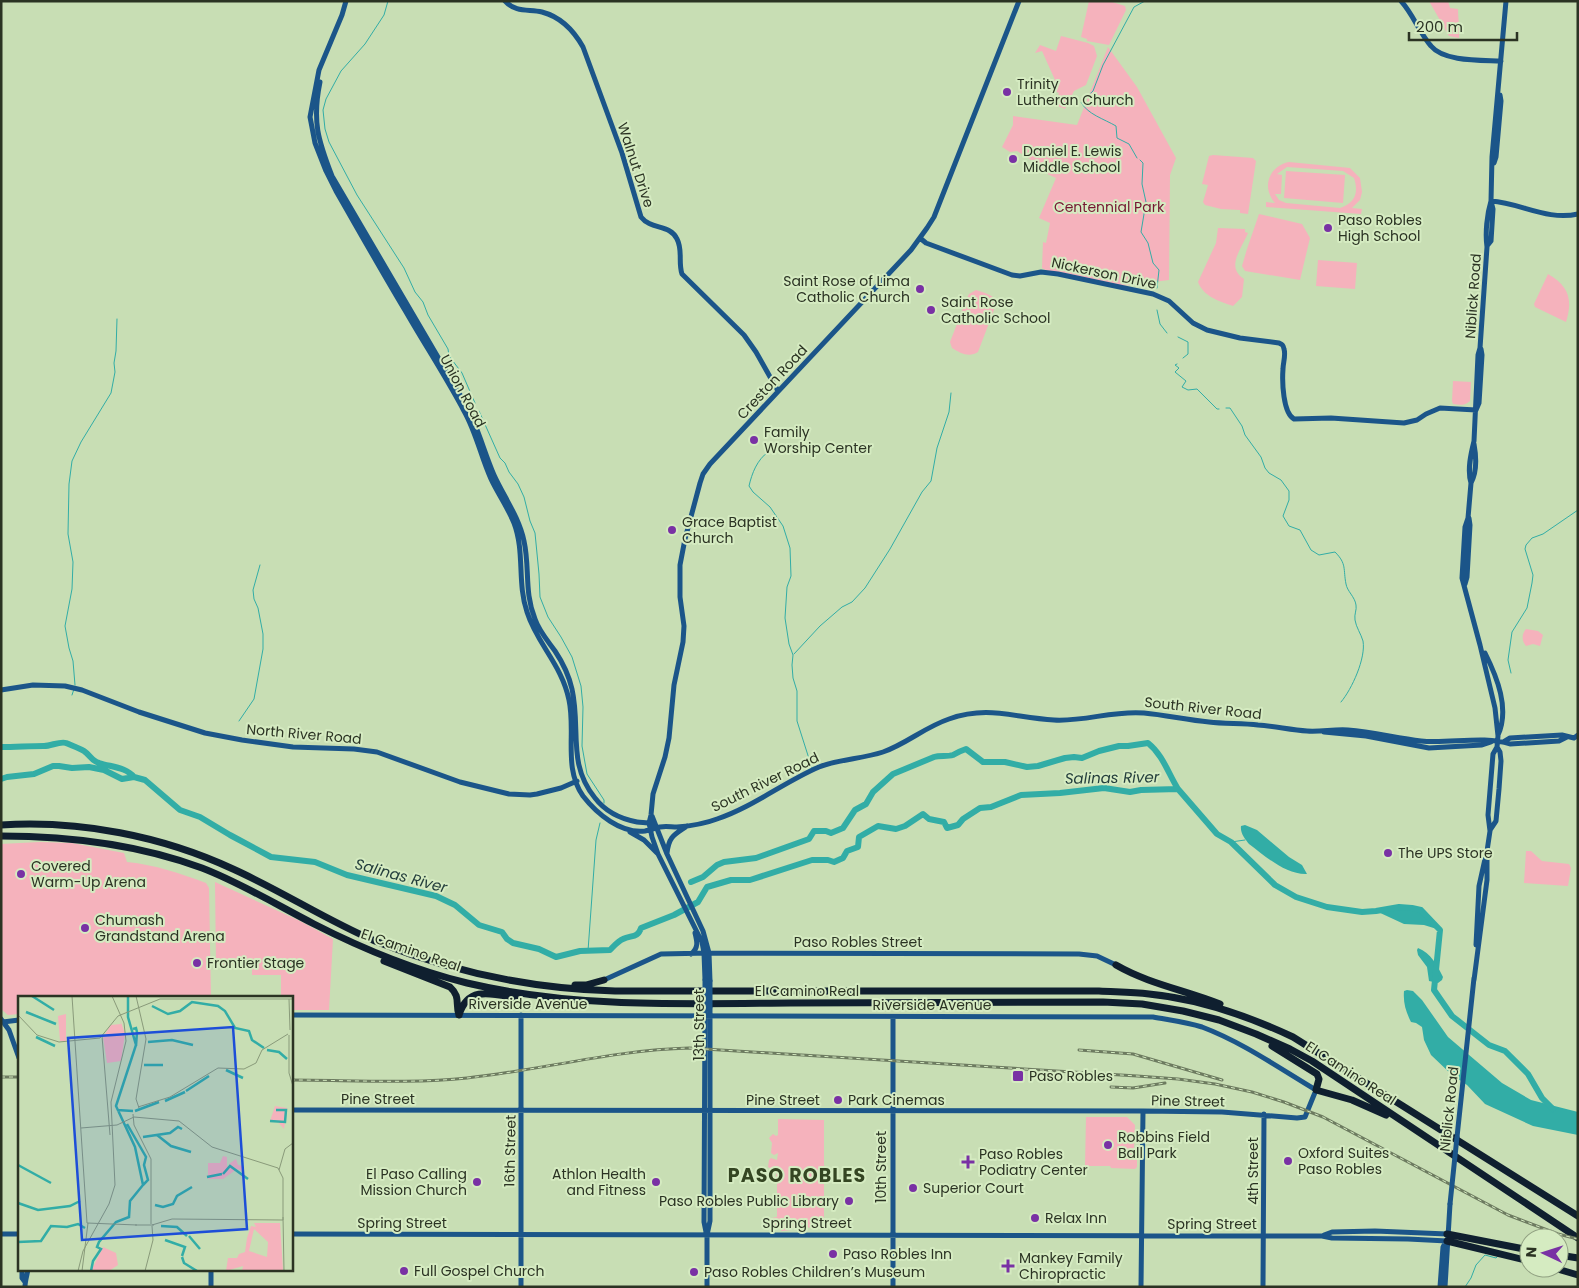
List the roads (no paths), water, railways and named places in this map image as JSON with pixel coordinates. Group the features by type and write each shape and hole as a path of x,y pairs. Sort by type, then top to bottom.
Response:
{"highway":[{"name":"El Camino Real","path":"2,825 57,825 85,828 171,845 232,868 333,921 395,948 436,963 525,983 606,991 768,992 895,990 1129,992 1201,1002 1245,1016 1293,1037 1578,1216"},
{"name":"El Camino Real","path":"1,836 76,838 129,846 159,854 203,868 377,954 448,978 520,994 573,1000 699,1004 1103,1002 1142,1004 1219,1020 1256,1034 1312,1061 1578,1238"},
{"path":"313,924 317,929 359,950 399,968 450,987 456,992 459,1015"},
{"path":"1116,965 1142,978 1201,996 1245,1016"},
{"path":"525,983 586,985 604,980"},
{"path":"459,1015 465,1000 477,994 556,1002 573,1000"},
{"path":"1256,1034 1317,1074 1319,1079 1316,1090 1372,1108 1443,1148"},
{"path":"1447,1238 1519,1249"},
{"path":"1447,1238 1519,1258"}],"main road":[{"name":"Union Road","path":"346,1 315,88 310,117 315,143 336,191 466,413 492,482 512,520 520,543 523,595 527,613 534,629 557,666 565,684 570,703 572,728 571,763 575,782"},
{"name":"Walnut Drive","path":"505,1 516,9 541,12 551,16 568,26 575,34 583,47 616,134 641,217 645,223 666,228 676,236 681,249 680,265 682,274 744,335 778,391"},
{"name":"Creston Road","path":"659,856 649,823 653,794 669,738 675,679 683,642 684,626 680,597 680,565 685,539 703,474 710,464 851,315 910,250 927,228 934,217 1019,1"},
{"path":"1400,1 1430,46 1441,55 1453,58 1501,61"},
{"name":"Niblick Road","path":"1490,831 1496,821 1501,761 1496,741 1493,698 1465,585 1470,525 1468,518 1471,483 1469,478 1476,410 1479,403 1486,240 1489,207 1492,201 1492,157 1506,1"},
{"name":"Union Road","path":"326,53 316,111 316,129 319,141 332,176 466,405 476,425 494,476 519,525 525,544 529,602 540,631 560,660 572,688 577,720 577,758 582,779"},
{"path":"1492,201 1504,202 1549,215 1578,214"},
{"name":"Nickerson Drive","path":"920,238 926,243 1012,275 1020,276 1047,272 1153,294 1169,301 1193,323 1207,330 1240,338 1279,343 1285,352 1282,383 1288,415 1294,419 1331,418 1404,423 1417,420 1440,408 1476,410"},
{"name":"North River Road","path":"1,690 33,685 65,686 82,690 139,712 205,733 293,747 372,751 460,782 509,794 537,794 561,788 582,779"},
{"name":"South River Road","path":"657,827 687,826 729,815 820,767 883,752 946,720 980,712 1063,720 1144,713 1210,722 1258,724 1306,731 1382,738 1429,748 1482,744 1505,741 1510,738 1562,735 1576,738"},
{"name":"Niblick Road","path":"1447,1238 1474,980 1488,880 1487,851 1490,831 1488,815 1493,754 1496,741"},
{"path":"582,779 595,799 610,812 627,820 649,823 657,827"},
{"path":"575,782 582,795 599,812 644,840 659,856"},
{"path":"651,815 657,827"},
{"path":"667,854 668,841 687,826"},
{"path":"623,828 636,831 650,830 657,827"},
{"name":"13th Street","path":"657,827 707,953 707,1111 704,1222 707,1234 707,1287"},
{"name":"13th Street","path":"659,856 699,932"},
{"path":"691,954 695,951 699,932"},
{"name":"Paso Robles Street","path":"604,980 661,954 1079,954 1097,956 1116,965"},
{"name":"Riverside Avenue","path":"292,1015 708,1017 1130,1016 1171,1020 1219,1034 1316,1090"},
{"name":"16th Street","path":"521,1015 521,1287"},
{"name":"10th Street","path":"893,1017 893,1287"},
{"path":"18,1020 2,1020 13,1040 18,1055"},
{"name":"Pine Street","path":"292,1110 1143,1111 1264,1114 1297,1118 1305,1117 1316,1090"},
{"path":"1141,1287 1143,1111"},
{"name":"4th Street","path":"1263,1287 1264,1114"},
{"path":"1,1234 18,1234"},
{"name":"Spring Street","path":"292,1234 1141,1235 1447,1238"},
{"path":"1440,1287 1443,1247 1447,1238"},
{"path":"1444,1287 1448,1248 1447,1238"},
{"path":"22,1270 22,1278 25,1284"},
{"path":"25,1284 28,1270"},
{"path":"211,1270 211,1287"}],"water":[{"path":"1245,825 1257,830 1289,857 1302,865 1307,874 1284,868 1249,844 1241,831 1241,826"},
{"path":"1399,907 1421,910 1440,930 1424,925 1404,924 1376,911"},
{"path":"1418,948 1430,956 1438,968 1443,977 1438,983 1429,981 1427,967 1418,955"},
{"path":"1404,991 1413,991 1422,1000 1448,1037 1502,1083 1531,1100 1578,1112 1578,1135 1533,1126 1485,1104 1467,1085 1451,1074 1431,1055 1424,1040 1422,1027 1411,1022 1408,1015 1404,1003"}],"waterway":[{"path":"388,1 384,15 365,44 341,71 326,99 323,110 325,129 329,142 357,195 404,268 415,292 423,302 428,315 448,349 449,356 462,373 475,403"},
{"path":"1137,158 1129,144 1117,138 1116,126 1087,110 1081,102 1093,91 1103,65 1134,7 1145,1"},
{"path":"1140,160 1143,163 1142,184 1146,202 1141,232 1148,243 1153,263 1159,270 1157,288"},
{"path":"1157,310 1160,324 1167,333"},
{"path":"75,685 73,661 65,626 72,589 73,562 68,534 69,484 72,461 81,442 111,393 115,372 117,319"},
{"path":"1178,337 1188,342 1188,354 1183,358"},
{"path":"1177,364 1175,365 1179,368 1175,372 1186,381 1182,387 1188,390 1197,389 1219,409"},
{"path":"794,654 820,626 842,607 852,602 865,588 890,549 922,492 931,481 937,448 949,412 951,393"},
{"path":"1226,408 1230,408 1242,426 1245,435 1261,457 1265,468 1269,473 1281,480 1289,491 1289,500 1283,516 1289,526 1300,530 1311,550 1319,555 1335,552 1343,563 1347,587 1355,602 1355,620 1363,641 1363,648 1357,673 1350,689 1341,702"},
{"path":"479,411 500,458 518,484 524,497 535,533 540,597 548,617 572,657 581,686 583,707 582,746 587,774 604,800 604,803"},
{"path":"768,452 756,467 749,486 770,507 783,526 790,548 791,576 787,587 785,618 789,644 793,655 793,678 797,691 797,721 812,768"},
{"path":"1511,673 1508,660 1512,632 1527,608 1533,575 1525,549 1526,545 1532,538 1543,534 1578,510"},
{"path":"239,721 254,699 263,649 263,634 253,590 260,565"},
{"path":"72,695 74,689"},
{"name":"Salinas River","path":"1,747 44,746 66,743 84,751 97,762 123,769 134,777"},
{"name":"Salinas River","path":"691,882 703,877 717,865 724,862 756,858 809,839 814,831 831,833 843,828 855,810 866,804 873,792 893,774 934,757 951,756 966,749 983,762 1005,762 1027,767 1038,766 1065,758 1082,758 1119,746 1148,743 1161,759 1178,789"},
{"name":"Salinas River","path":"1,779 34,774 53,766 59,766 72,768 89,767 104,770 122,779 134,777 145,780 180,810 200,817 271,857 315,862 347,875 436,896 455,905 479,925 502,932 513,943 539,949 556,957 580,951 610,950 621,940 636,935 641,928 674,915 698,902 707,887 731,880 750,880 812,860 834,862 843,858 847,851 858,847 859,837 878,826 896,829 905,826 923,814 929,819 944,822 947,828 958,825 963,819 980,808 991,807 1021,795 1104,788 1130,792 1178,789 1217,834 1231,842 1275,885 1296,897 1327,907 1362,912 1399,907 1421,910 1440,930 1434,990 1452,1016 1489,1045 1505,1051 1528,1074 1542,1098 1553,1109"},
{"path":"588,951 596,840 600,823"},
{"path":"1231,842 1245,840"},
{"path":"1465,1287 1476,1265 1485,1255 1496,1258 1498,1256"}],"railway":[{"path":"292,1080 446,1080 633,1052 689,1048 1178,1079 1252,1092 1323,1117 1508,1215 1558,1234 1578,1239"},
{"path":"1079,1050 1133,1054 1222,1080"},
{"path":"1,1077 18,1077"},
{"path":"1111,1087 1133,1088 1165,1083"}],"place":[{"name":"Trinity Lutheran Church","path":"1007,92"},
{"name":"Daniel E. Lewis Middle School","path":"1013,159"},
{"name":"Paso Robles High School","path":"1328,228"},
{"name":"Saint Rose of Lima Catholic Church","path":"920,289"},
{"name":"Saint Rose Catholic School","path":"931,310"},
{"name":"Family Worship Center","path":"754,440"},
{"name":"Grace Baptist Church","path":"672,530"},
{"name":"The UPS Store","path":"1388,853"},
{"name":"Covered Warm-Up Arena","path":"21,874"},
{"name":"Chumash Grandstand Arena","path":"85,928"},
{"name":"Frontier Stage","path":"197,963"},
{"name":"Paso Robles","path":"1018,1076"},
{"name":"Park Cinemas","path":"838,1100"},
{"name":"Robbins Field Ball Park","path":"1108,1145"},
{"name":"Oxford Suites Paso Robles","path":"1288,1161"},
{"name":"Paso Robles Podiatry Center","path":"968,1162"},
{"name":"El Paso Calling Mission Church","path":"477,1182"},
{"name":"Athlon Health and Fitness","path":"656,1182"},
{"name":"Superior Court","path":"913,1188"},
{"name":"Paso Robles Public Library","path":"849,1201"},
{"name":"Relax Inn","path":"1035,1218"},
{"name":"Paso Robles Inn","path":"833,1254"},
{"name":"Mankey Family Chiropractic","path":"1008,1266"},
{"name":"Full Gospel Church","path":"404,1271"},
{"name":"Paso Robles Children’s Museum","path":"694,1272"}],"district":[{"name":"PASO ROBLES","path":"797,1175"}],"park label":[{"name":"Centennial Park","path":"1109,207"}]}
